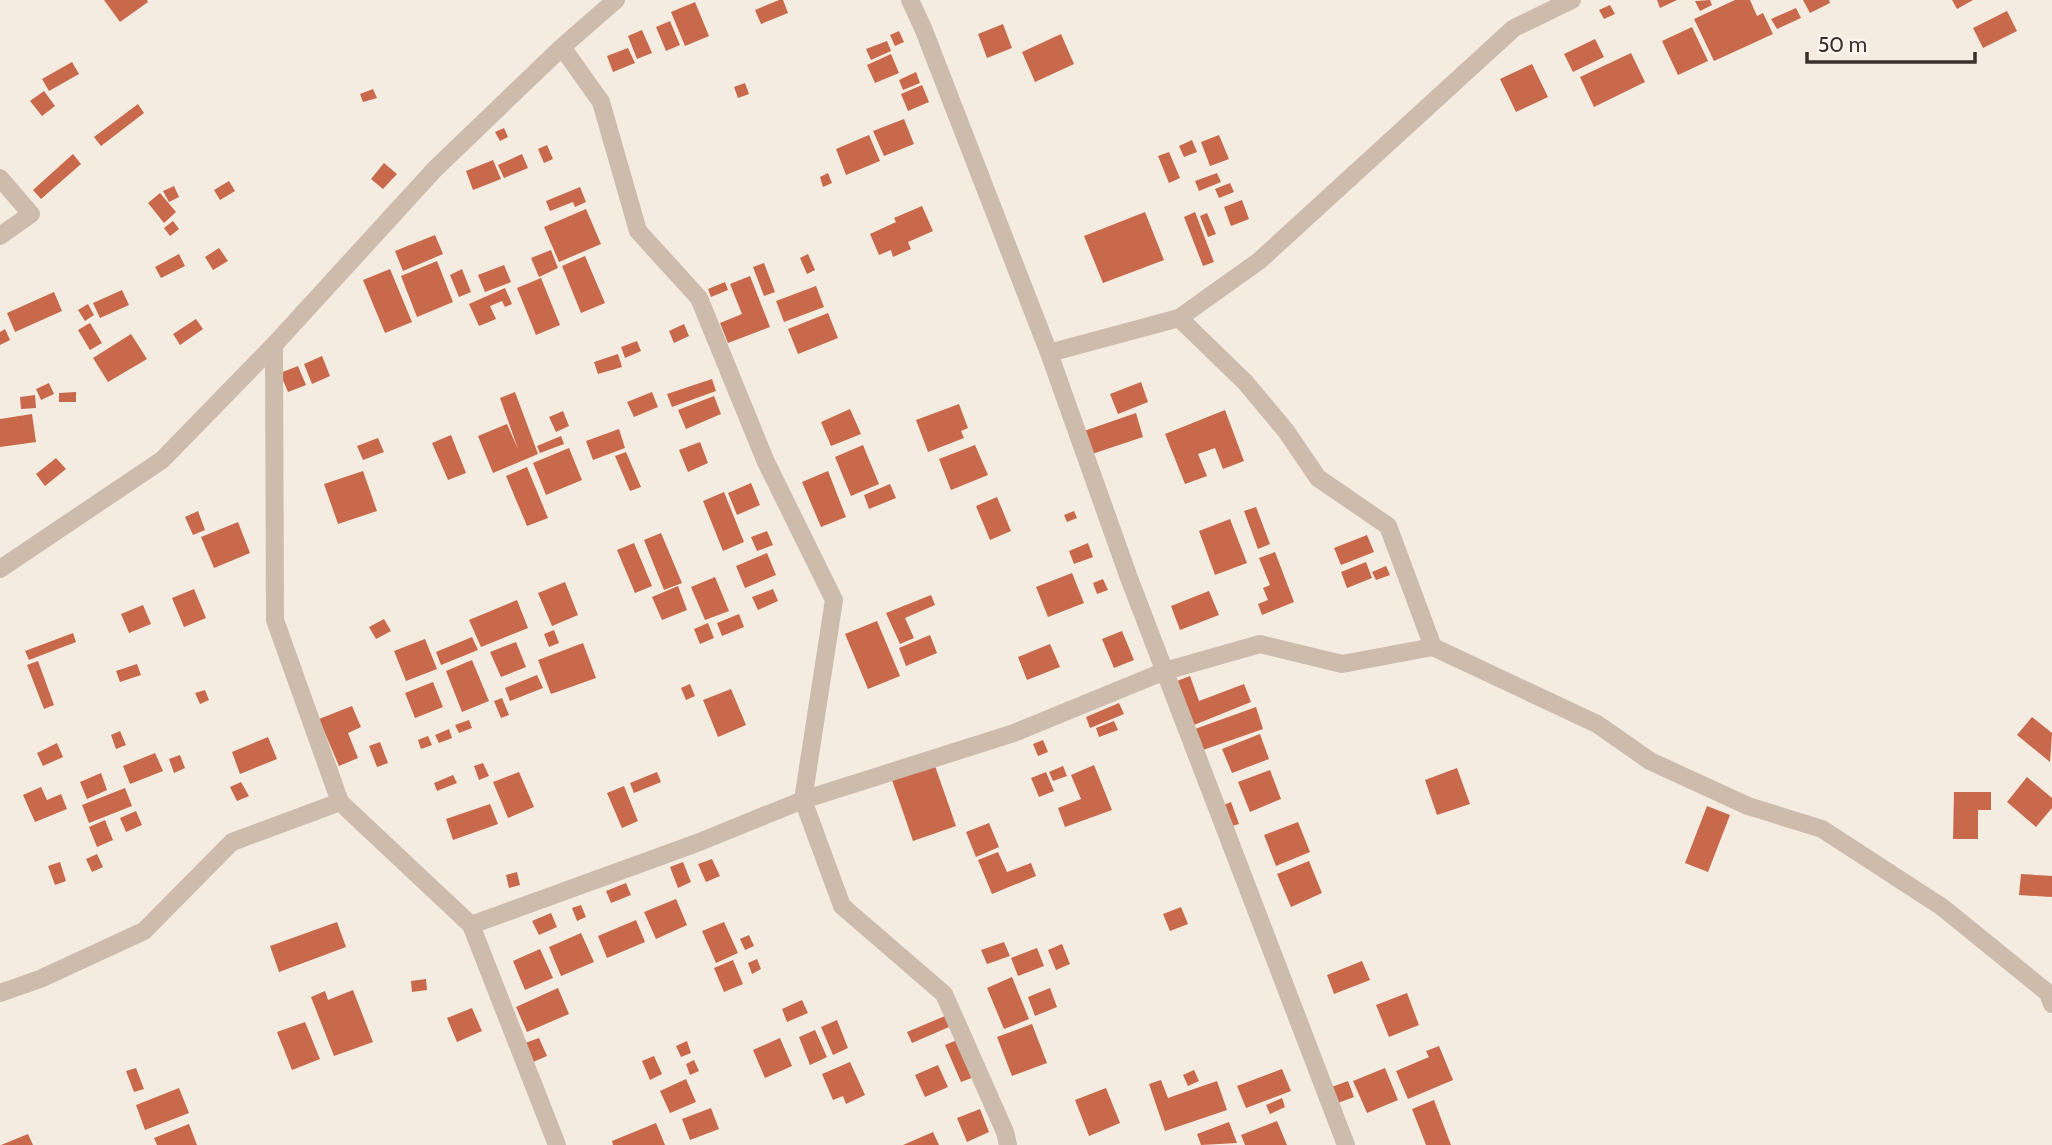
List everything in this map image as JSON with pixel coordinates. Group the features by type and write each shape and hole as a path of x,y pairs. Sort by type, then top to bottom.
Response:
{"street":[{"path":"0,569 162,460 274,345 435,169 562,47 616,0"},
{"path":"910,0 1049,353 1165,671 1346,1145"},
{"path":"1049,353 1179,318 1259,261 1514,28 1572,0"},
{"path":"562,47 601,102 638,231 699,298 766,462 834,600 803,800 842,906 944,994 1005,1132 1008,1145"},
{"path":"0,178 31,214 0,236"},
{"path":"1179,318 1245,382 1286,431 1318,478 1388,526 1433,647"},
{"path":"274,345 275,620 341,802 471,925 557,1145"},
{"path":"471,925 697,843 803,800 1014,733 1165,671 1260,644 1342,664 1433,647 1597,724 1650,761 1748,806 1822,829 1942,907 2048,993 2052,1004"},
{"path":"0,993 40,979 144,931 232,842 341,802"}],"building":[{"path":"104,0 147,0 148,2 120,22"},
{"path":"783,0 788,13 761,24 755,10"},
{"path":"1657,0 1677,0 1660,8"},
{"path":"1710,0 1712,5 1700,11 1695,1"},
{"path":"1735,0 1750,0 1757,16 1763,13 1773,34 1714,61 1694,19"},
{"path":"1803,0 1829,0 1830,3 1810,13"},
{"path":"1952,0 1973,0 1957,9"},
{"path":"695,2 709,36 685,46 671,12"},
{"path":"1610,5 1615,14 1604,19 1599,10"},
{"path":"1796,8 1801,18 1777,29 1771,19"},
{"path":"2007,11 2017,31 1983,48 1973,28"},
{"path":"670,21 680,45 666,51 656,27"},
{"path":"1003,24 1012,48 987,58 978,34"},
{"path":"1692,27 1708,61 1678,75 1662,41"},
{"path":"642,30 652,53 637,59 628,36"},
{"path":"899,31 904,42 895,46 890,35"},
{"path":"1061,34 1074,64 1035,82 1022,52"},
{"path":"1595,39 1604,57 1573,72 1564,54"},
{"path":"887,41 891,51 871,60 866,49"},
{"path":"628,48 635,63 613,72 607,56"},
{"path":"1631,53 1645,82 1594,107 1580,77"},
{"path":"891,54 899,73 875,83 867,65"},
{"path":"72,62 79,74 49,91 42,79"},
{"path":"1532,64 1548,97 1516,112 1500,79"},
{"path":"916,72 920,83 903,90 899,80"},
{"path":"745,83 749,94 738,98 734,87"},
{"path":"922,85 929,102 908,111 901,94"},
{"path":"373,89 377,98 363,102 360,94"},
{"path":"44,91 55,106 42,116 30,101"},
{"path":"138,104 144,113 101,146 94,137"},
{"path":"904,119 914,144 884,156 873,131"},
{"path":"504,128 508,137 500,141 495,132"},
{"path":"869,135 880,161 846,175 836,149"},
{"path":"1219,135 1229,159 1210,166 1201,142"},
{"path":"1192,140 1197,152 1184,157 1179,146"},
{"path":"547,145 553,159 544,163 538,149"},
{"path":"1169,152 1180,178 1169,183 1158,156"},
{"path":"73,154 81,164 41,199 33,190"},
{"path":"522,154 528,168 504,178 498,165"},
{"path":"493,160 501,179 473,190 466,171"},
{"path":"384,163 397,174 383,189 371,179"},
{"path":"828,173 832,183 823,187 820,177"},
{"path":"1217,173 1221,182 1199,191 1195,181"},
{"path":"229,181 235,191 220,200 214,190"},
{"path":"1230,183 1234,192 1219,198 1215,189"},
{"path":"174,186 179,197 169,202 163,191"},
{"path":"580,187 586,202 575,207 573,202 550,211 546,201"},
{"path":"160,193 176,212 164,223 148,203"},
{"path":"1242,200 1249,219 1231,226 1224,207"},
{"path":"922,206 933,231 908,242 911,249 893,257 891,250 879,255 870,234 896,222 894,218"},
{"path":"586,209 601,244 559,262 544,227"},
{"path":"1145,212 1164,260 1103,283 1084,236"},
{"path":"1195,212 1214,262 1203,266 1184,217"},
{"path":"1207,213 1216,234 1208,237 1200,216"},
{"path":"173,221 179,229 170,236 164,228"},
{"path":"435,235 443,254 403,271 395,251"},
{"path":"219,248 228,261 213,270 205,257"},
{"path":"551,250 558,268 539,277 531,258"},
{"path":"179,254 185,266 161,278 155,267"},
{"path":"808,254 815,270 807,274 800,258"},
{"path":"585,256 605,303 581,313 562,266"},
{"path":"437,261 453,302 417,317 401,276"},
{"path":"764,263 775,292 764,296 753,267"},
{"path":"504,265 511,282 485,292 478,275"},
{"path":"390,269 412,322 385,333 363,280"},
{"path":"462,269 471,292 459,297 450,275"},
{"path":"750,276 770,327 728,343 720,323 742,314 730,284"},
{"path":"541,278 560,325 536,335 517,288"},
{"path":"725,282 728,290 711,297 708,289"},
{"path":"816,286 824,307 784,322 776,301"},
{"path":"505,288 512,304 505,307 502,301 490,306 496,319 479,326 469,304"},
{"path":"122,290 129,305 100,318 93,303"},
{"path":"54,292 62,311 15,332 7,313"},
{"path":"88,304 94,315 85,321 78,310"},
{"path":"828,313 838,338 798,354 788,329"},
{"path":"196,319 203,329 180,345 173,334"},
{"path":"90,323 102,343 90,350 78,330"},
{"path":"684,324 689,336 674,343 669,331"},
{"path":"5,329 10,340 0,345 0,332"},
{"path":"131,334 147,359 108,382 93,358"},
{"path":"637,341 641,351 625,358 621,347"},
{"path":"618,354 622,367 598,374 594,362"},
{"path":"322,356 330,376 312,384 304,364"},
{"path":"298,366 306,385 288,392 280,373"},
{"path":"712,379 716,391 672,407 667,394"},
{"path":"1141,382 1148,402 1118,414 1110,394"},
{"path":"49,383 54,394 41,400 36,389"},
{"path":"76,392 76,402 59,402 59,393"},
{"path":"515,392 538,454 493,473 478,436 507,424 518,449 500,398"},
{"path":"652,392 658,407 634,417 627,402"},
{"path":"35,395 36,408 21,409 20,397"},
{"path":"714,396 721,414 686,429 678,410"},
{"path":"959,404 968,428 961,431 964,438 928,452 916,420"},
{"path":"850,409 861,434 831,446 821,422"},
{"path":"1225,410 1244,461 1223,469 1215,448 1198,454 1207,476 1185,484 1165,434"},
{"path":"563,411 569,426 556,432 549,417"},
{"path":"1136,413 1143,437 1092,454 1084,431"},
{"path":"32,414 36,442 0,447 0,419"},
{"path":"619,429 625,448 593,460 586,441"},
{"path":"451,435 466,473 448,480 432,443"},
{"path":"561,436 564,444 540,453 537,446"},
{"path":"378,438 384,452 363,460 357,446"},
{"path":"700,442 708,463 688,472 679,450"},
{"path":"863,445 879,484 851,496 835,457"},
{"path":"975,445 988,475 951,490 939,459"},
{"path":"569,448 582,480 546,495 533,463"},
{"path":"626,452 641,487 630,491 615,456"},
{"path":"56,458 66,469 45,486 36,474"},
{"path":"527,467 548,518 527,526 506,476"},
{"path":"363,471 377,511 338,524 324,484"},
{"path":"828,471 846,517 821,527 802,482"},
{"path":"751,483 760,505 737,515 728,493"},
{"path":"890,484 896,498 869,509 864,495"},
{"path":"724,492 744,542 723,551 703,501"},
{"path":"997,497 1011,531 990,540 976,506"},
{"path":"1256,507 1270,544 1258,549 1244,511"},
{"path":"198,511 205,530 193,535 185,517"},
{"path":"1074,511 1077,518 1067,522 1064,515"},
{"path":"1230,519 1247,563 1215,575 1199,531"},
{"path":"238,522 250,553 214,568 201,537"},
{"path":"767,531 773,545 757,551 751,537"},
{"path":"661,533 682,583 664,590 644,540"},
{"path":"1367,535 1374,552 1341,565 1334,548"},
{"path":"634,543 652,586 635,593 617,550"},
{"path":"1088,543 1093,557 1074,564 1069,551"},
{"path":"1275,552 1294,602 1262,615 1258,604 1268,600 1263,588 1270,585 1259,558"},
{"path":"767,553 776,575 745,588 736,566"},
{"path":"1366,562 1372,578 1347,588 1341,572"},
{"path":"1386,566 1390,575 1376,580 1372,572"},
{"path":"1072,573 1084,603 1048,617 1036,587"},
{"path":"715,577 729,611 705,620 691,587"},
{"path":"1103,579 1108,590 1097,594 1093,583"},
{"path":"565,582 578,615 552,626 538,593"},
{"path":"678,586 687,610 662,620 652,597"},
{"path":"194,589 206,618 184,627 172,598"},
{"path":"773,589 778,601 758,610 752,597"},
{"path":"1209,591 1219,615 1180,630 1171,606"},
{"path":"931,595 935,605 905,618 914,638 900,644 886,613"},
{"path":"517,600 528,628 481,647 469,620"},
{"path":"143,605 151,624 129,633 121,614"},
{"path":"739,614 744,627 722,636 717,623"},
{"path":"384,619 391,631 376,639 369,627"},
{"path":"877,621 900,676 868,689 845,634"},
{"path":"708,623 714,638 700,644 694,629"},
{"path":"554,630 559,643 549,647 544,634"},
{"path":"1122,631 1134,660 1114,668 1102,639"},
{"path":"73,633 76,642 29,660 25,651"},
{"path":"930,635 937,653 906,666 899,648"},
{"path":"472,637 478,650 441,665 436,652"},
{"path":"425,639 437,669 406,681 394,651"},
{"path":"516,642 526,667 501,677 490,652"},
{"path":"583,643 596,678 551,694 538,660"},
{"path":"1050,644 1060,667 1027,680 1018,657"},
{"path":"472,660 489,701 462,712 446,671"},
{"path":"38,661 54,705 44,709 27,665"},
{"path":"137,664 141,675 120,682 116,671"},
{"path":"537,675 543,688 510,701 505,688"},
{"path":"1190,676 1199,701 1244,684 1251,702 1194,725 1177,681"},
{"path":"433,682 443,707 415,718 405,693"},
{"path":"690,684 695,696 686,700 681,688"},
{"path":"731,689 746,725 718,737 703,700"},
{"path":"205,690 209,700 200,704 195,693"},
{"path":"502,698 509,715 501,718 494,701"},
{"path":"1119,703 1124,714 1090,728 1086,717"},
{"path":"352,706 361,727 348,733 358,758 339,766 319,719"},
{"path":"1256,707 1263,729 1203,750 1195,729"},
{"path":"2032,717 2052,733 2050,762 2017,735"},
{"path":"469,720 472,728 459,733 455,725"},
{"path":"1114,721 1118,730 1099,737 1096,728"},
{"path":"449,729 452,738 439,743 435,735"},
{"path":"120,731 126,745 116,749 111,735"},
{"path":"1260,734 1269,759 1232,773 1222,749"},
{"path":"428,736 432,745 421,749 418,740"},
{"path":"268,737 277,759 240,774 232,752"},
{"path":"1043,740 1048,752 1038,756 1033,744"},
{"path":"380,742 388,763 377,767 369,746"},
{"path":"57,743 63,757 43,766 37,753"},
{"path":"155,753 163,771 130,784 123,766"},
{"path":"180,755 185,768 174,773 169,759"},
{"path":"483,763 489,776 479,780 474,766"},
{"path":"1094,765 1112,810 1065,827 1058,808 1081,799 1071,775"},
{"path":"935,766 956,826 913,841 892,780"},
{"path":"1063,766 1067,776 1053,781 1049,772"},
{"path":"1457,768 1470,804 1437,815 1425,780"},
{"path":"1270,770 1281,799 1250,812 1238,782"},
{"path":"519,772 534,807 508,818 493,782"},
{"path":"657,772 661,782 634,793 630,783"},
{"path":"1046,772 1054,791 1039,797 1031,778"},
{"path":"101,773 107,790 87,799 80,782"},
{"path":"453,775 457,783 437,791 434,783"},
{"path":"2027,777 2052,798 2052,808 2036,827 2007,802"},
{"path":"241,782 249,796 237,801 230,787"},
{"path":"624,786 638,821 622,828 607,793"},
{"path":"41,787 47,800 61,794 67,809 35,822 23,795"},
{"path":"125,788 132,806 89,823 82,805"},
{"path":"1954,792 1991,792 1991,810 1978,810 1978,839 1953,839"},
{"path":"1231,802 1239,824 1232,826 1224,805"},
{"path":"490,804 498,824 453,840 446,819"},
{"path":"1707,806 1730,815 1708,872 1685,863"},
{"path":"136,811 142,825 126,832 120,818"},
{"path":"105,820 113,840 97,847 89,827"},
{"path":"1298,822 1310,852 1276,866 1264,835"},
{"path":"989,823 999,847 976,857 966,832"},
{"path":"998,852 1007,872 1031,863 1036,876 992,894 978,860"},
{"path":"97,854 103,867 92,872 86,859"},
{"path":"712,859 720,876 706,882 698,864"},
{"path":"1309,861 1322,893 1291,907 1277,874"},
{"path":"60,862 66,881 55,885 48,866"},
{"path":"683,862 691,882 678,888 670,867"},
{"path":"517,872 520,885 509,888 506,875"},
{"path":"2021,874 2052,876 2052,897 2019,895"},
{"path":"626,883 631,895 611,903 606,891"},
{"path":"676,899 687,925 656,939 644,912"},
{"path":"581,905 586,917 577,921 572,908"},
{"path":"1181,907 1188,924 1170,931 1163,914"},
{"path":"551,913 557,927 539,935 532,921"},
{"path":"636,920 645,942 607,958 598,936"},
{"path":"337,922 346,947 279,972 270,946"},
{"path":"724,922 738,953 716,963 702,931"},
{"path":"581,933 594,962 561,976 549,947"},
{"path":"749,935 754,946 745,950 740,939"},
{"path":"1004,942 1010,956 987,964 981,950"},
{"path":"1062,944 1070,964 1056,970 1048,950"},
{"path":"1037,948 1044,966 1018,976 1011,958"},
{"path":"540,949 553,978 525,990 513,961"},
{"path":"757,959 761,969 752,974 748,963"},
{"path":"733,960 743,984 724,992 714,968"},
{"path":"1362,961 1370,980 1334,994 1327,975"},
{"path":"1012,977 1029,1019 1004,1029 987,988"},
{"path":"426,979 427,990 412,992 411,981"},
{"path":"558,988 569,1014 527,1032 516,1007"},
{"path":"1050,988 1057,1007 1035,1016 1028,997"},
{"path":"353,990 373,1042 334,1056 311,997 325,991 328,1000"},
{"path":"1407,993 1419,1025 1389,1037 1376,1005"},
{"path":"802,1000 808,1013 787,1022 782,1009"},
{"path":"472,1008 482,1031 457,1042 447,1018"},
{"path":"945,1016 949,1027 912,1043 907,1032"},
{"path":"837,1020 848,1048 833,1055 821,1027"},
{"path":"305,1022 320,1059 292,1070 277,1032"},
{"path":"1032,1024 1047,1063 1012,1076 997,1037"},
{"path":"815,1030 827,1057 810,1065 799,1037"},
{"path":"539,1038 547,1056 533,1062 525,1043"},
{"path":"780,1038 792,1066 765,1078 753,1050"},
{"path":"957,1040 974,1077 961,1082 945,1045"},
{"path":"687,1041 691,1053 681,1057 676,1046"},
{"path":"1439,1046 1453,1080 1408,1099 1396,1071 1429,1057 1426,1051"},
{"path":"654,1056 662,1074 650,1080 642,1061"},
{"path":"694,1060 699,1071 690,1075 686,1064"},
{"path":"850,1062 865,1095 846,1104 843,1096 833,1100 822,1074"},
{"path":"938,1065 948,1087 925,1097 915,1075"},
{"path":"136,1068 144,1089 134,1092 126,1071"},
{"path":"1385,1068 1398,1100 1367,1113 1353,1081"},
{"path":"1282,1069 1291,1091 1246,1108 1237,1086"},
{"path":"1194,1070 1199,1081 1188,1086 1183,1075"},
{"path":"686,1079 696,1102 670,1113 660,1091"},
{"path":"1161,1080 1168,1098 1217,1081 1227,1110 1165,1131 1149,1084"},
{"path":"1348,1081 1354,1097 1335,1104 1329,1088"},
{"path":"179,1088 189,1113 145,1130 136,1105"},
{"path":"1106,1088 1120,1123 1089,1136 1075,1100"},
{"path":"1282,1098 1285,1107 1270,1114 1266,1105"},
{"path":"1434,1100 1451,1145 1426,1145 1412,1109"},
{"path":"711,1108 719,1129 690,1140 682,1119"},
{"path":"980,1109 989,1132 967,1142 957,1118"},
{"path":"1277,1121 1287,1145 1245,1145 1241,1135"},
{"path":"1229,1122 1237,1143 1201,1145 1197,1134"},
{"path":"656,1123 665,1145 613,1145 612,1141"},
{"path":"189,1124 197,1145 157,1145 154,1138"},
{"path":"933,1132 939,1145 903,1145"},
{"path":"28,1134 33,1145 1,1145"}]}
